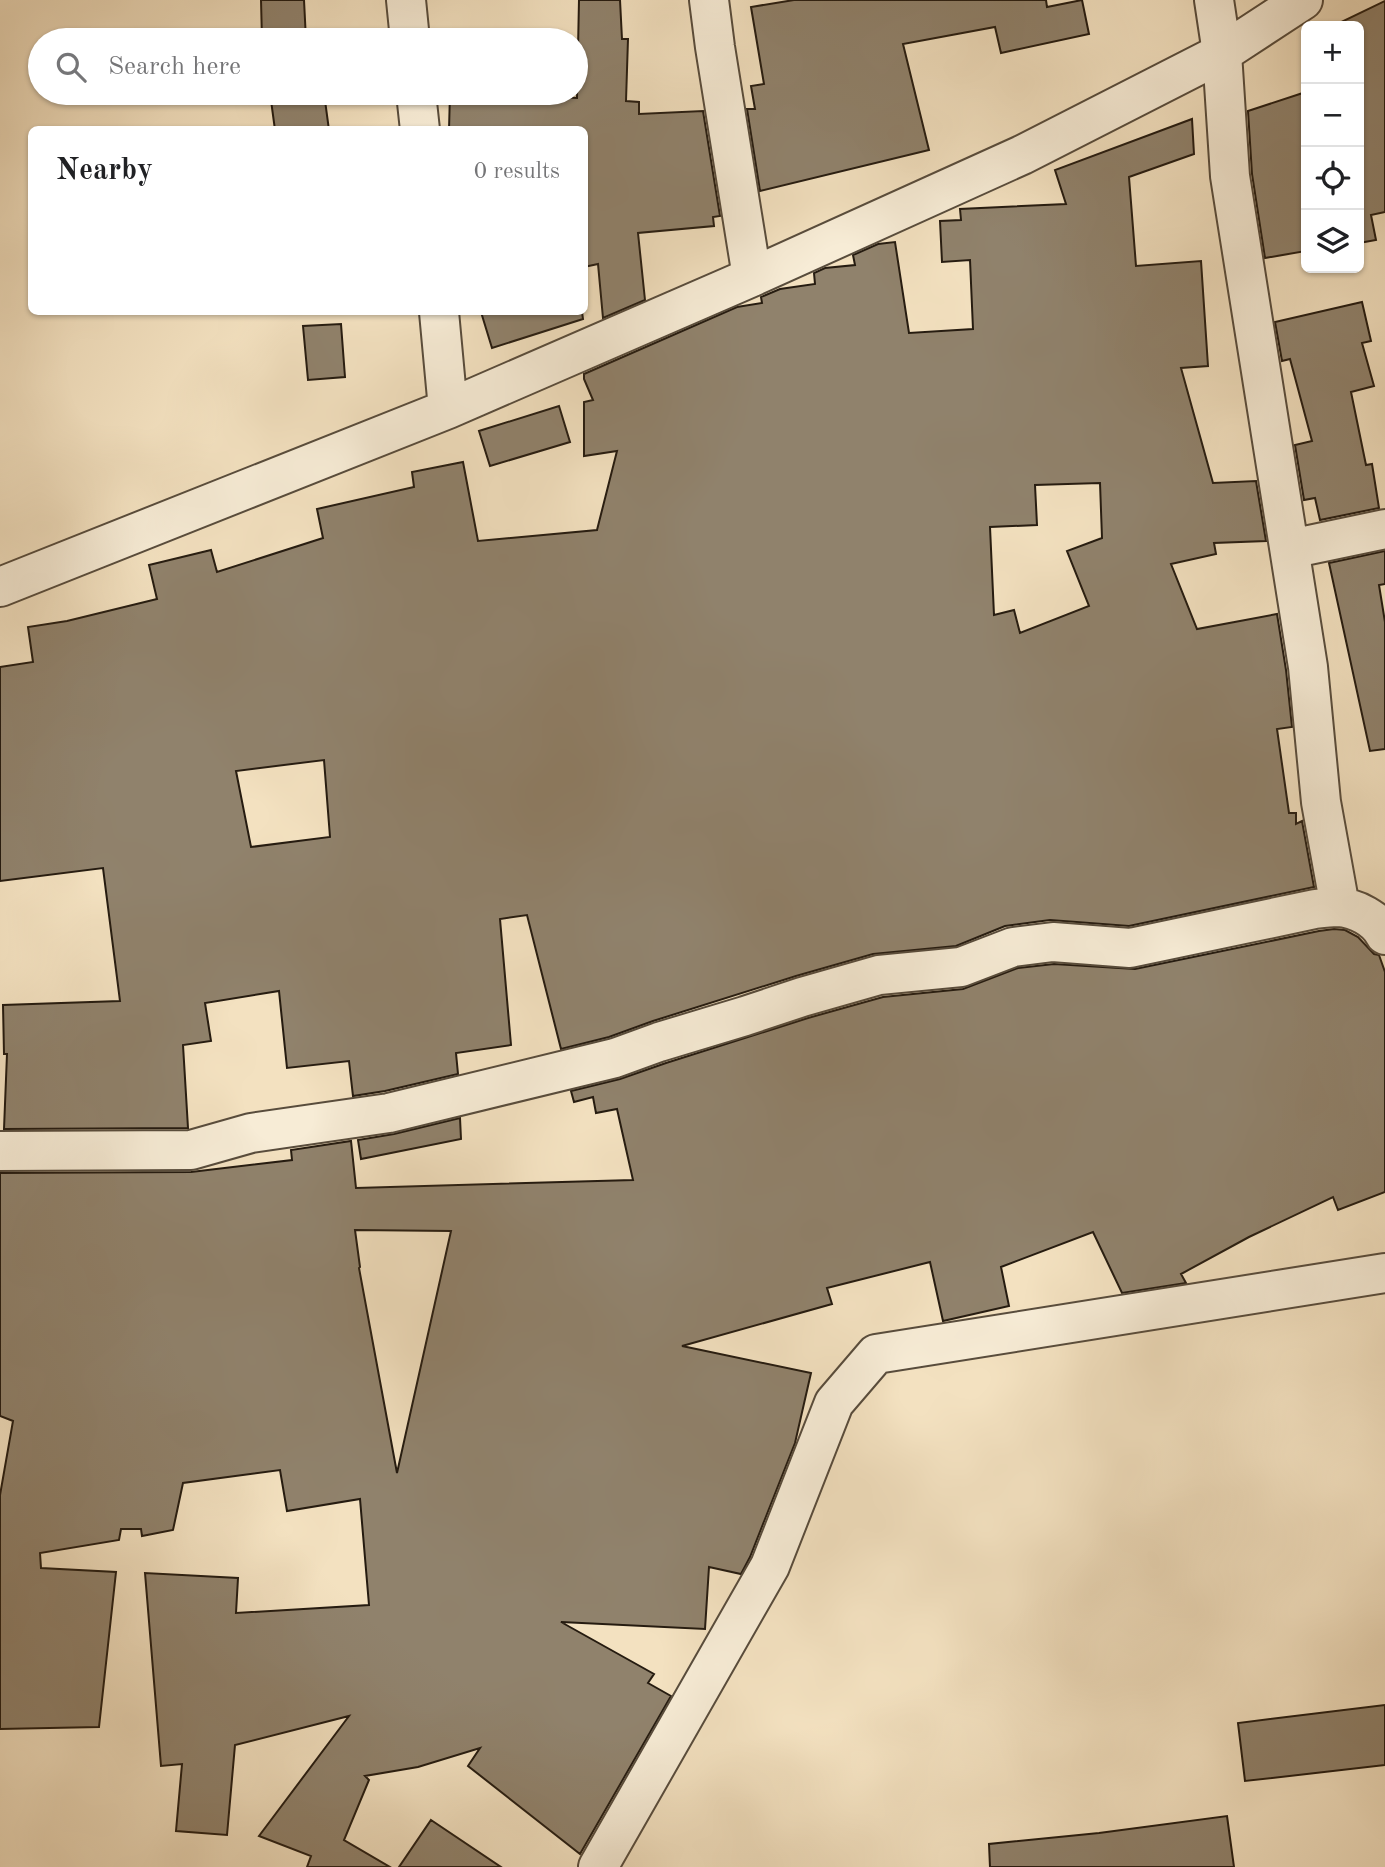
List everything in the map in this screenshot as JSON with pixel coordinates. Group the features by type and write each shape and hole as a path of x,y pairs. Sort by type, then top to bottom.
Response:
{"street":[{"path":"406,0 409,28"},
{"path":"709,0 752,277"},
{"path":"1214,0 1222,53 1230,176 1308,667 1321,802 1340,907"},
{"path":"0,587 448,409 752,277 1022,155 1222,53 1303,0"},
{"path":"417,105 420,126"},
{"path":"439,315 448,409"},
{"path":"1290,549 1385,529"},
{"path":"0,1151 191,1150 251,1133 389,1113 615,1058 802,997 879,975 961,967 1013,947 1053,942 1130,948 1315,909 1340,907 1364,914 1381,927 1385,935"},
{"path":"598,1867 770,1566 834,1403 876,1354 1385,1273"}],"building":[{"path":"261,0 304,0 305,28 262,28"},
{"path":"579,0 620,0 622,39 628,39 626,101 639,102 639,114 703,111 720,216 713,217 714,226 638,233 645,300 603,318 598,264 588,266 588,126 449,126 450,105 588,105 588,28 578,28"},
{"path":"794,0 1046,0 1047,7 1082,0 1089,34 1001,53 995,27 903,44 929,150 760,191 747,109 755,109 751,86 764,84 751,7"},
{"path":"1385,1 1385,212 1371,215 1376,240 1364,242 1364,21 1343,21"},
{"path":"1301,94 1301,252 1265,258 1252,174 1248,111"},
{"path":"272,105 326,105 328,126 274,126"},
{"path":"1192,119 1194,154 1129,177 1136,266 1201,261 1208,366 1181,368 1213,483 1256,481 1266,541 1214,543 1216,554 1171,564 1197,629 1277,614 1292,727 1277,729 1289,813 1296,813 1296,824 1302,821 1314,887 1129,926 1050,920 1005,926 956,946 873,954 796,976 609,1037 561,1049 527,915 500,919 511,1045 456,1053 458,1074 353,1096 349,1061 287,1068 279,991 205,1003 211,1041 183,1045 188,1128 4,1129 7,1054 4,1054 3,1005 120,1001 103,868 0,881 0,667 33,662 28,627 67,621 157,599 149,565 211,550 217,572 323,538 317,509 414,487 412,472 463,462 478,541 597,530 617,451 584,456 584,402 593,400 584,374 737,307 762,303 761,297 780,289 815,284 814,273 825,268 855,265 853,255 878,244 895,242 909,333 973,329 970,260 942,262 940,221 961,220 960,209 1066,204 1055,170","holes":["1100,483 1102,538 1067,551 1089,606 1020,633 1014,610 994,615 990,527 1037,525 1035,485","324,760 330,837 251,847 236,771"]},
{"path":"1362,302 1371,341 1362,343 1374,386 1351,392 1366,465 1372,464 1379,508 1320,520 1315,498 1304,500 1295,445 1312,441 1290,359 1282,361 1275,322"},
{"path":"482,315 582,315 583,319 492,348"},
{"path":"341,324 345,377 308,380 303,326"},
{"path":"559,406 570,442 490,466 479,431"},
{"path":"1385,551 1385,584 1379,585 1385,622 1385,749 1370,751 1329,563"},
{"path":"1345,930 1358,937 1374,954 1379,955 1385,972 1385,1192 1338,1210 1333,1197 1249,1237 1181,1274 1186,1283 1122,1293 1093,1232 1001,1267 1009,1306 943,1321 930,1262 827,1288 832,1304 682,1346 811,1373 795,1443 750,1557 741,1574 709,1567 705,1629 561,1622 654,1674 648,1683 671,1696 580,1854 468,1766 480,1748 418,1767 365,1776 369,1780 344,1840 390,1867 307,1867 311,1856 259,1836 349,1716 235,1745 227,1835 176,1831 182,1764 161,1766 145,1573 238,1578 236,1613 369,1605 360,1499 287,1511 280,1470 183,1483 173,1530 142,1536 141,1529 121,1529 119,1540 40,1553 41,1568 116,1572 99,1727 0,1729 0,1495 13,1421 0,1416 0,1173 191,1172 292,1160 291,1150 351,1141 356,1188 633,1180 617,1109 596,1113 593,1097 574,1102 571,1091 620,1079 808,1018 883,997 963,989 1018,968 1054,964 1135,969 1319,931","holes":["355,1230 451,1231 397,1473 359,1268"]},
{"path":"460,1118 461,1139 361,1159 358,1140"},
{"path":"1385,1705 1385,1765 1245,1781 1238,1723"},
{"path":"1227,1816 1234,1867 990,1867 989,1844"},
{"path":"431,1820 501,1867 399,1867"}]}
